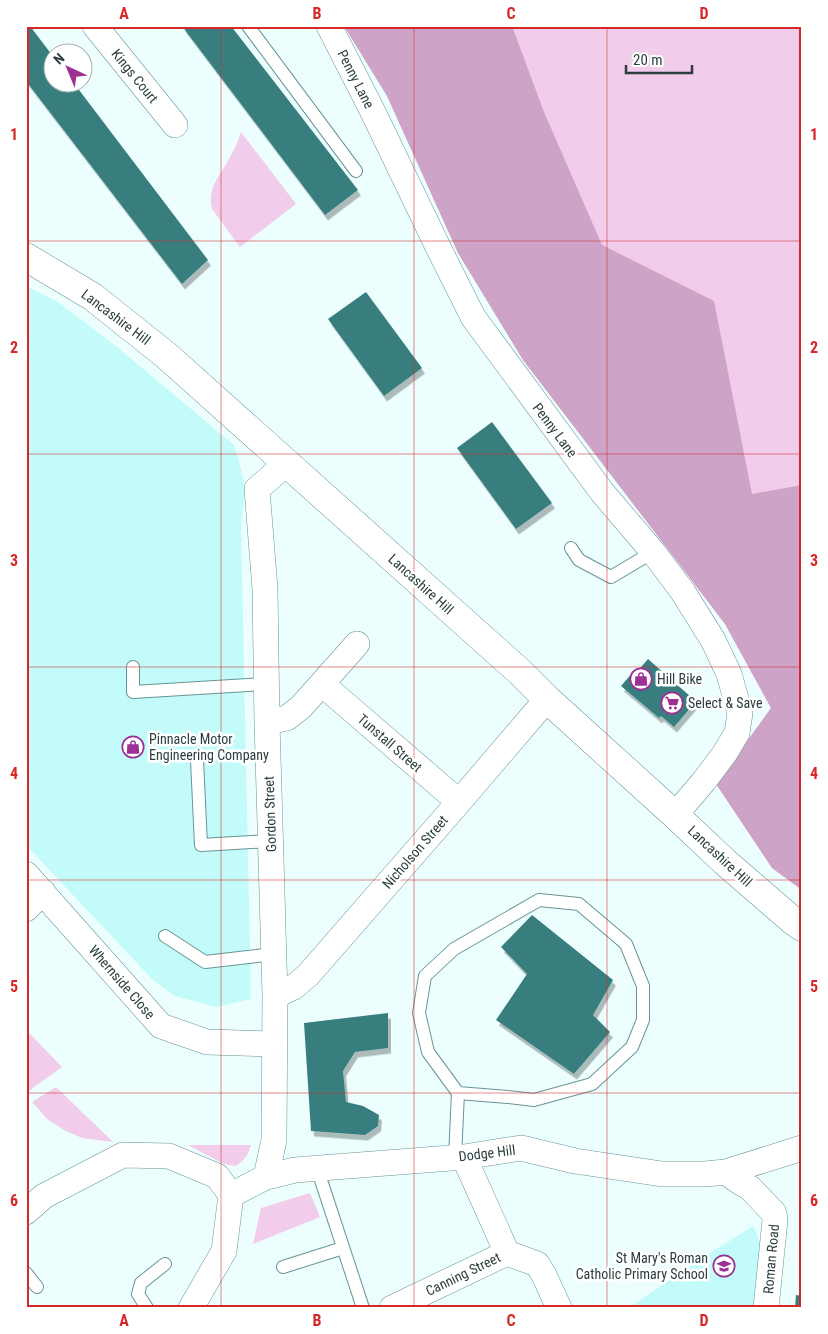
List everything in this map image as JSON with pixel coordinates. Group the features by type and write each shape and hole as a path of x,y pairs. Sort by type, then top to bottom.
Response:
{"main road":[{"name":"Lancashire Hill","path":"26,257 93,297 167,356 480,636 726,862 802,927"}],"street":[{"name":"Kings Court","path":"95,26 175,125"},
{"name":"Penny Lane","path":"329,26 473,317 602,492 653,552 683,592 713,640 729,674 740,713 737,733 704,781 676,815"},
{"name":"Gordon Street","path":"266,1177 274,1140 276,996 264,589 257,490 286,464"},
{"path":"267,722 287,718 301,707 357,644"},
{"name":"Tunstall Street","path":"322,684 459,802"},
{"name":"Nicholson Street","path":"276,996 294,987 308,975 547,698"},
{"name":"Whernside Close","path":"26,874 35,901 161,1026 207,1042 275,1044"},
{"name":"Dodge Hill","path":"231,1195 266,1177 295,1170 460,1157 521,1148 575,1161 662,1174 726,1172 802,1148"},
{"path":"26,1212 44,1196 123,1155 169,1156 217,1176 231,1195 224,1251 191,1308"},
{"path":"460,1157 507,1253 537,1264 559,1308"},
{"name":"Roman Road","path":"726,1172 750,1188 774,1214 775,1220 766,1308"},
{"name":"Canning Street","path":"392,1308 507,1253"}],"lane":[{"path":"248,26 356,171"},
{"path":"571,548 580,560 611,577 653,552"},
{"path":"133,666 133,692 266,684"},
{"path":"197,760 201,845 270,841"},
{"path":"458,1093 508,1096 534,1100 592,1084 632,1047 643,1020 643,986 626,944 580,904 539,900 454,949 426,976 420,1013 428,1052 458,1093 460,1157"},
{"path":"165,936 205,962 274,954"},
{"path":"317,1168 363,1308"},
{"path":"283,1267 343,1248"},
{"path":"147,1308 138,1294 141,1283 166,1264"},
{"path":"26,1273 37,1287"}],"shaded area":[{"path":"344,26 802,26 802,890 772,868 716,784 771,708 725,624 523,360 458,253 387,96"},
{"path":"344,26 512,26 544,112 602,245 714,301 752,494 802,485 802,890 772,868 716,784 771,708 725,624 523,360 458,253 387,96"},
{"path":"241,132 296,204 240,247 212,209 211,195 212,189 232,154"},
{"path":"26,286 58,302 117,347 234,445 245,489 241,525 251,999 216,1007 175,996 153,980 26,845"},
{"path":"26,1030 62,1067 26,1093"},
{"path":"56,1087 113,1142 82,1138 64,1130 47,1119 32,1102"},
{"path":"188,1145 251,1145 246,1157 236,1166 224,1164"},
{"path":"310,1193 320,1217 253,1244 261,1208"},
{"name":"St Mary's Roman Catholic Primary School","path":"753,1226 760,1242 757,1308 635,1308 633,1305"}],"building":[{"path":"26,26 30,26 42,42 42,92 81,92 208,260 182,284 26,81"},
{"path":"182,26 231,26 358,190 325,215"},
{"path":"366,292 422,368 384,396 328,319"},
{"path":"492,422 552,503 516,529 457,448"},
{"path":"648,659 691,697 693,695 698,699 674,727 661,716 659,718 621,686"},
{"path":"532,915 613,980 593,1015 610,1032 574,1074 496,1020 527,974 501,947"},
{"path":"388,1013 388,1048 355,1052 343,1071 346,1102 363,1106 379,1115 378,1126 365,1135 311,1131 304,1023"},
{"path":"796,1295 802,1296 802,1308 795,1308"}],"place":[{"name":"Hill Bike","path":"641,679"},
{"name":"Select & Save","path":"672,703"},
{"name":"Pinnacle Motor Engineering Company","path":"133,747"},
{"name":"St Mary's Roman Catholic Primary School","path":"724,1266"}]}
